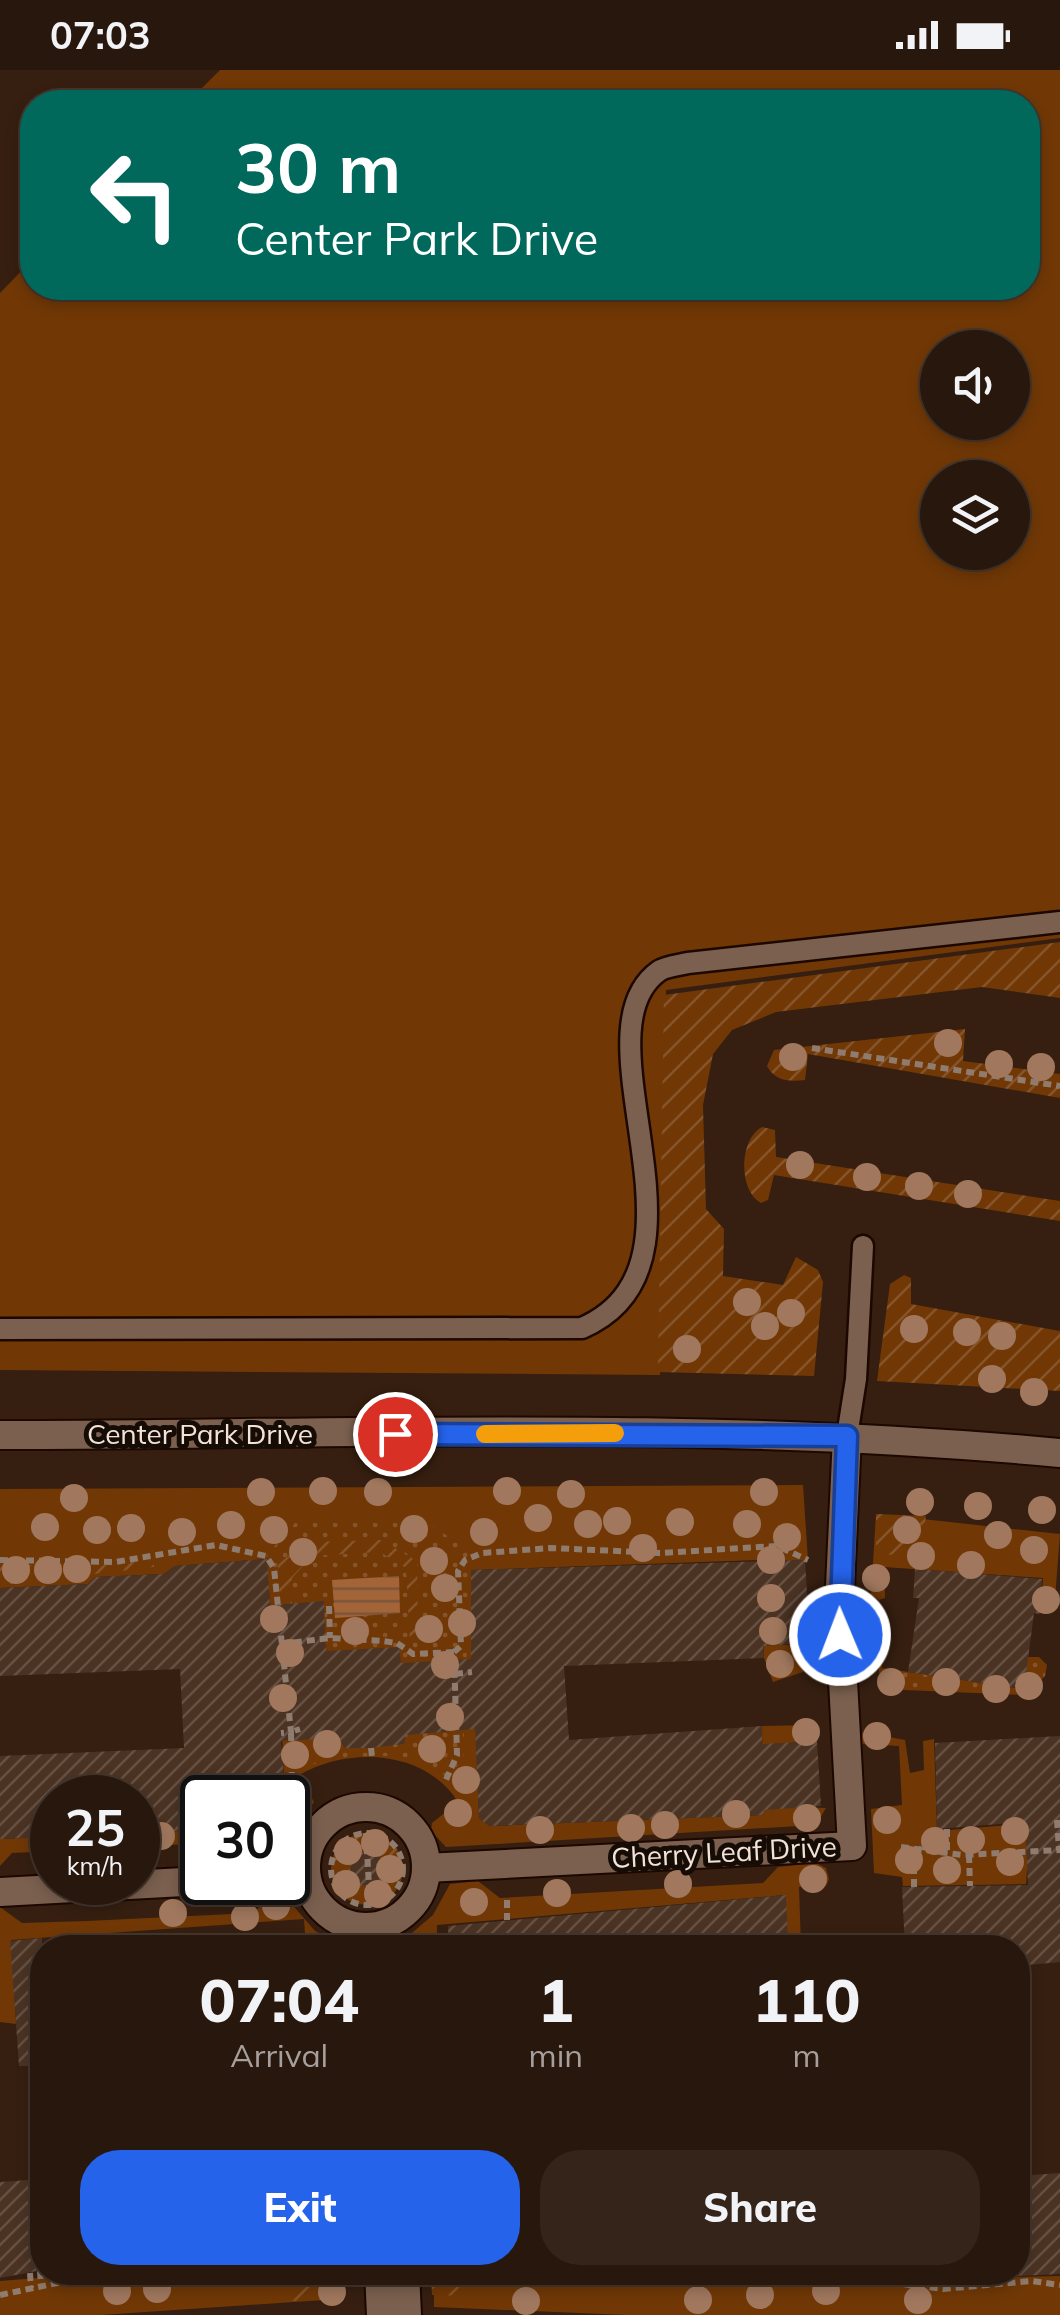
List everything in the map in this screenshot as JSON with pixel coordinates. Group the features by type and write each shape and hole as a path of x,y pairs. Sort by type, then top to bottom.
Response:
{"street":[{"name":"Center Park Drive","path":"0,1435 847,1436 1060,1453"},
{"name":"Cherry Leaf Drive","path":"426,1868 852,1846 839,1608 847,1436"},
{"path":"310,1852 320,1829 343,1812 362,1807 382,1809 409,1825 423,1848 426,1868 412,1906 374,1930 344,1924 321,1907 310,1893"},
{"path":"0,1892 180,1883"},
{"path":"380,2285 381,2315"},
{"path":"406,2285 407,2315"}],"lane":[{"path":"0,1329 582,1328 625,1300 638,1275 646,1190 630,1025 640,996 659,970 688,963 1060,922"},
{"path":"847,1436 856,1379 863,1246"}],"path":[{"path":"812,1048 1060,1086"},
{"path":"0,1560 115,1562 216,1546 266,1556 274,1568 280,1644 295,1730 294,1775"},
{"path":"280,1644 330,1638 398,1643 413,1654 454,1652 460,1646 458,1571 465,1560 482,1553 550,1548 660,1553 777,1546 808,1560"},
{"path":"329,1606 330,1638"},
{"path":"450,1609 460,1609"},
{"path":"445,1782 458,1755 454,1652"},
{"path":"455,1674 472,1672"},
{"path":"280,1733 295,1730"},
{"path":"901,1846 969,1855 1059,1850 1058,1820"},
{"path":"947,1828 947,1852"},
{"path":"366,1833 390,1842 402,1865 396,1890 374,1930 342,1895 331,1870 340,1845 366,1833"},
{"path":"366,1833 374,1930"},
{"path":"914,1888 914,1866 922,1847"},
{"path":"969,1855 970,1886"},
{"path":"506,1900 506,1920"},
{"path":"1030,2281 1050,2279 1060,2284"},
{"path":"0,2295 40,2285"},
{"path":"910,2285 942,2289 987,2285"}],"shaded area":[{"path":"220,70 1060,70 1060,938 666,990 660,1375 0,1370 0,293 20,272 20,300 1040,300 1040,90 200,90"},
{"path":"1060,942 1060,998 982,987 776,1012 732,1030 713,1054 703,1105 706,1209 724,1229 723,1276 783,1285 796,1257 818,1270 823,1282 814,1376 658,1372 664,995"},
{"path":"965,1029 963,1061 1060,1074 1060,1098 808,1054 805,1080 783,1079 767,1066 774,1050"},
{"path":"762,1127 775,1130 776,1157 1060,1201 1060,1221 774,1175 768,1200 761,1203 748,1188 744,1165 749,1142"},
{"path":"904,1275 911,1278 911,1304 1060,1331 1060,1391 877,1381 890,1284"},
{"path":"803,1485 808,1560 777,1561 782,1645 816,1645 803,1652 803,1672 773,1682 764,1658 759,1560 471,1570 479,1818 490,1826 763,1815 762,1726 812,1725 811,1741 787,1743 795,1807 826,1808 816,1825 446,1847 431,1831 432,1823 458,1802 444,1785 407,1763 363,1757 286,1775 266,1559 175,1566 164,1574 95,1577 88,1584 0,1588 0,1489"},
{"path":"876,1514 1060,1534 1054,1612 1041,1613 1043,1578 884,1567 885,1598 879,1600 871,1595"},
{"path":"876,1514 926,1516 921,1536 904,1552 876,1555"},
{"path":"295,1523 429,1523 470,1552 462,1792 432,1766 399,1757 337,1759 284,1773 273,1568 266,1556"},
{"path":"381,1540 417,1561 418,1642 410,1643 406,1568 380,1552 312,1556 292,1578 292,1639 283,1640 278,1564 307,1542"},
{"path":"154,1560 154,1567 0,1585 0,1565 97,1566"},
{"path":"399,1576 400,1613 335,1618 332,1580"},
{"path":"879,1635 882,1668 1023,1689 1027,1657 1039,1657 1047,1665 1045,1676 1027,1695 881,1689 877,1652 852,1646"},
{"path":"863,1732 905,1740 910,1773 924,1770 923,1741 934,1739 937,1831 1059,1821 1060,1869 1027,1870 1026,1884 903,1886 902,1877 874,1873 871,1809 902,1805 899,1746 863,1744"},
{"path":"180,1831 180,1844 160,1846 160,1832"},
{"path":"367,1833 392,1844 403,1869 392,1894 367,1905 342,1894 331,1869 342,1844"},
{"path":"30,1838 30,1852 12,1853 0,1866 0,1839"},
{"path":"816,1863 826,1868 826,1886 799,1887 801,1935 787,1935 785,1895 437,1925 437,1935 410,1935 433,1915 450,1884 478,1881 500,1898 763,1883 778,1867"},
{"path":"262,1905 293,1905 323,1935 305,1935 304,1919 30,1935 30,1939 11,1940 16,2024 0,2022 0,1907 22,1923 252,1913"},
{"path":"1060,2276 1060,2315 626,2315 434,2307 434,2285 1030,2285 1030,2277"},
{"path":"30,2279 30,2285 338,2285 339,2299 101,2315 0,2315 0,2281"},
{"path":"292,2285 339,2285 339,2299 291,2301"},
{"path":"432,2285 470,2285 472,2296 432,2295"}],"building":[{"path":"267,1559 270,1605 324,1601 326,1651 399,1647 401,1663 471,1659 471,1570 805,1560 810,1643 763,1646 764,1658 564,1666 569,1740 762,1726 762,1744 817,1741 821,1806 764,1810 764,1815 489,1826 479,1818 475,1729 406,1735 404,1744 371,1748 344,1748 340,1738 281,1741 284,1775 180,1775 180,1831 160,1832 160,1775 30,1775 30,1838 0,1839 0,1756 184,1748 180,1669 0,1676 0,1588 88,1584 95,1577 164,1574 175,1566"},
{"path":"915,1569 1042,1579 1040,1614 1034,1613 1024,1689 908,1672 919,1598 913,1598"},
{"path":"1060,1736 1060,1962 1030,1965 1030,1935 904,1935 902,1887 1028,1885 1025,1822 937,1829 935,1743"},
{"path":"367,1852 379,1857 384,1869 379,1881 367,1886 355,1881 350,1869 355,1857"},
{"path":"786,1895 788,1935 448,1935 448,1926"},
{"path":"30,1939 30,2066 19,2066 10,1941"},
{"path":"1060,2173 1060,2274 1030,2275 1030,2175"},
{"path":"30,2180 30,2272 0,2278 0,2182"}],"slow traffic":[{"path":"485,1434 615,1433"}],"route":[{"path":"395,1434 847,1436 840,1635"}]}
